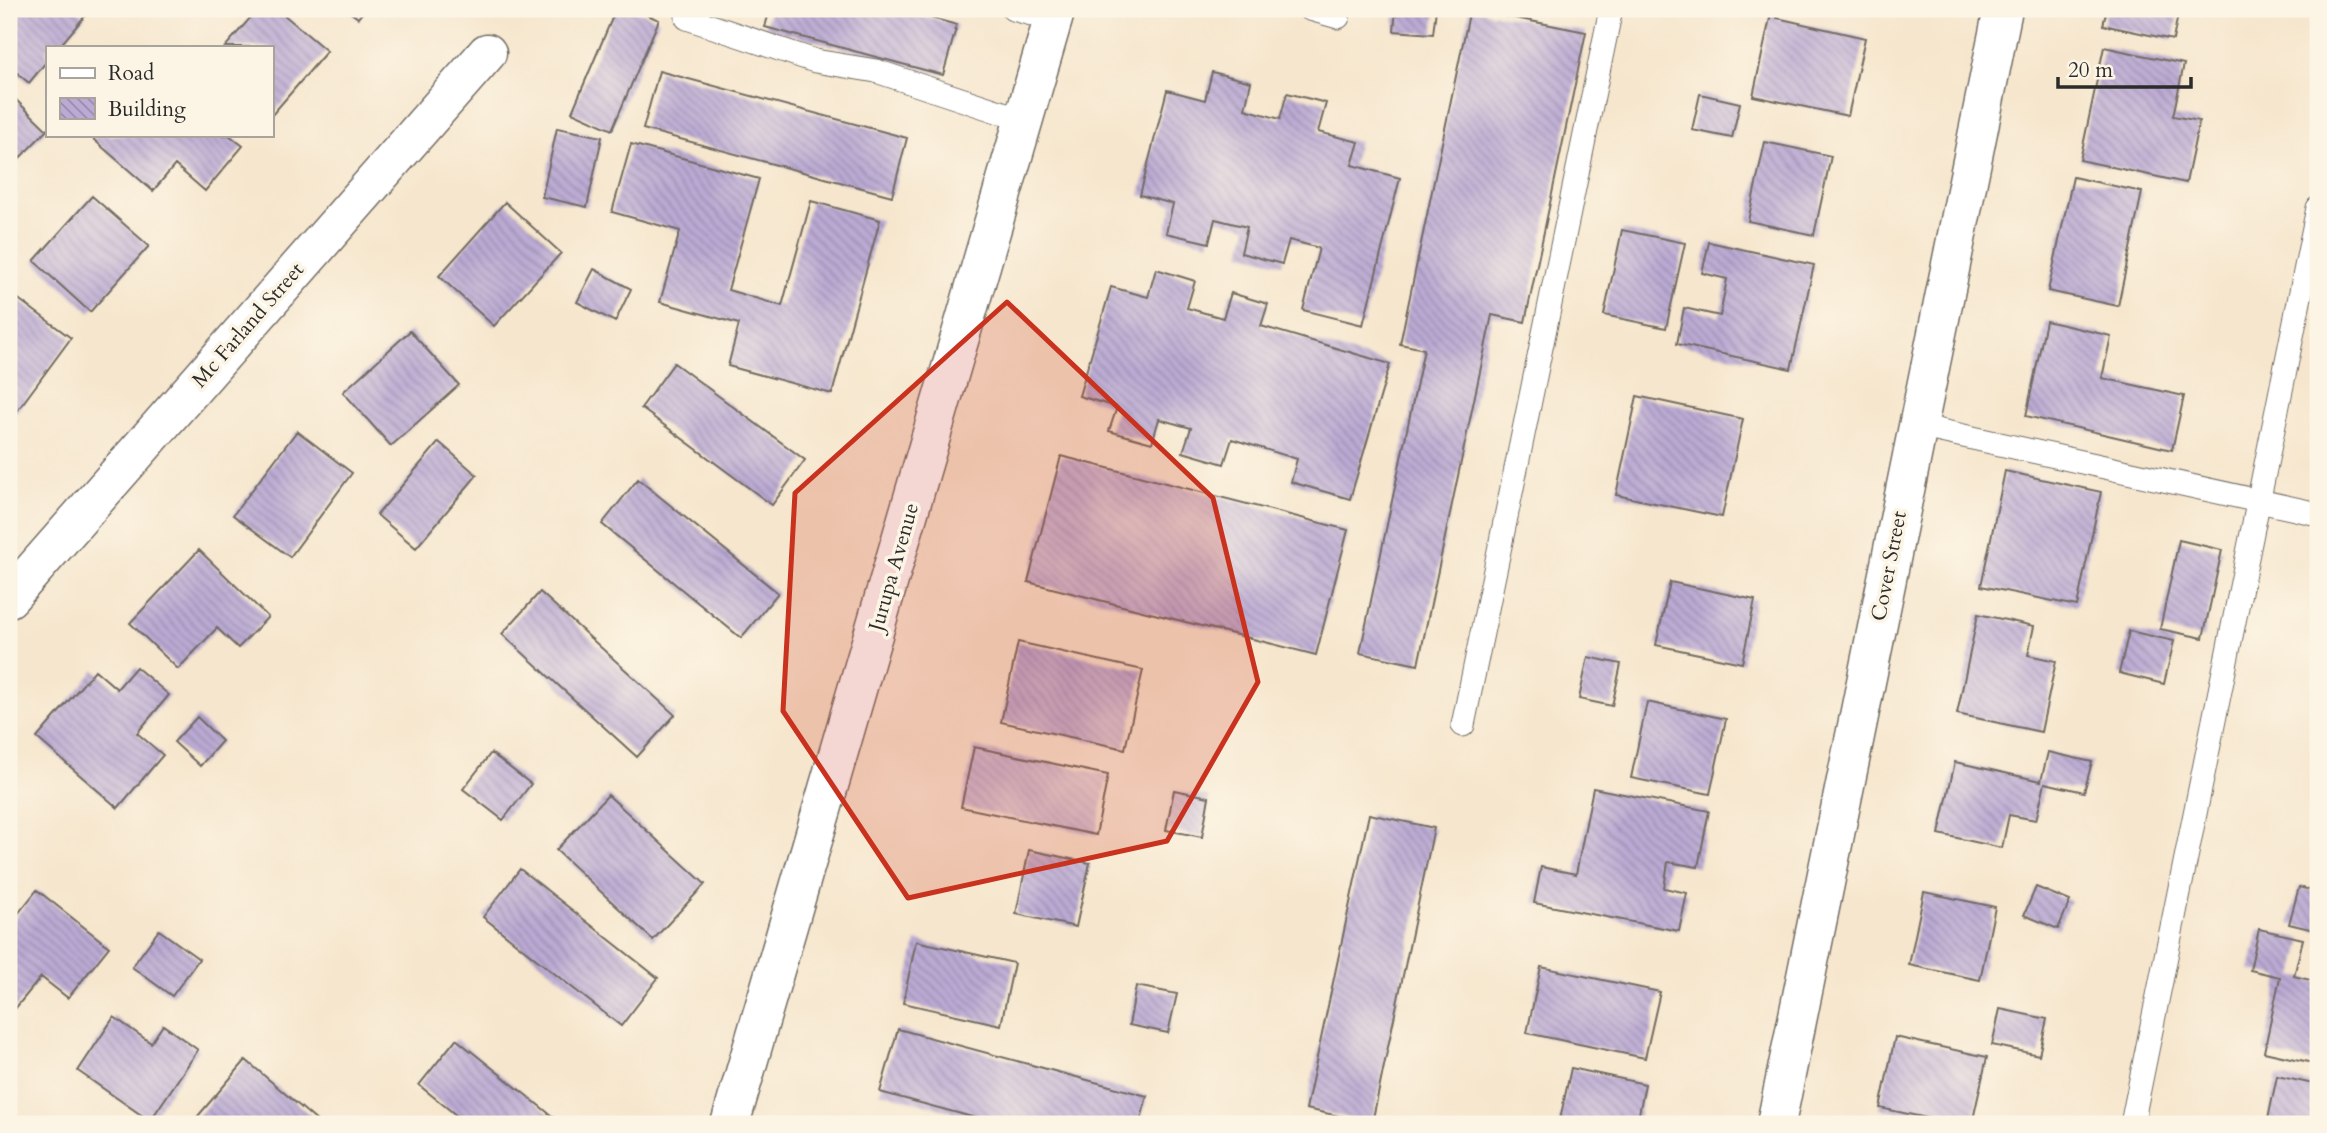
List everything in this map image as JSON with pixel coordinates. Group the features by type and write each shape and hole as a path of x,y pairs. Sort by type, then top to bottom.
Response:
{"street":[{"name":"Cover Street","path":"1776,1124 2003,9"},
{"name":"Jurupa Avenue","path":"730,1124 1054,14"},
{"name":"Mc Farland Street","path":"9,598 487,52"}],"lane":[{"path":"1013,9 1054,14"},
{"path":"1310,9 1338,17"},
{"path":"1463,725 1611,9"},
{"path":"687,18 815,61 876,71 1024,120"},
{"path":"2132,1124 2318,208"},
{"path":"1918,426 2318,514"}],"highlighted area":[{"path":"1007,302 1213,498 1258,682 1167,841 908,898 783,711 795,493"}],"building":[{"path":"9,9 77,9 85,16 60,46 46,46 46,62 29,83 9,66"},
{"path":"258,9 277,9 327,51 273,114 273,46 226,46"},
{"path":"346,9 365,9 358,18"},
{"path":"616,9 633,9 659,20 612,130 572,112"},
{"path":"770,9 898,9 957,25 943,75 765,27"},
{"path":"1396,9 1436,9 1433,34 1394,31"},
{"path":"1470,9 1586,32 1525,322 1492,315 1418,665 1360,653 1424,349 1400,344"},
{"path":"1772,9 1779,9 1777,18 1865,38 1848,116 1753,96"},
{"path":"2107,9 2179,9 2173,40 2103,25"},
{"path":"2104,47 2184,64 2173,116 2199,121 2186,183 2080,160"},
{"path":"659,71 907,138 892,196 643,129"},
{"path":"1212,72 1251,82 1245,109 1280,119 1287,93 1326,103 1318,132 1359,142 1352,165 1400,178 1363,325 1303,310 1319,248 1289,240 1282,264 1241,253 1247,227 1215,219 1209,243 1166,233 1173,204 1140,195 1167,90 1205,100"},
{"path":"1700,94 1740,103 1732,138 1692,130"},
{"path":"11,95 46,131 9,169"},
{"path":"557,128 602,137 587,207 542,197"},
{"path":"96,136 230,136 243,146 205,191 175,165 153,191 93,139"},
{"path":"1765,142 1831,156 1814,235 1748,221"},
{"path":"631,144 759,179 728,290 782,306 811,201 880,220 832,394 728,366 739,324 660,302 680,231 612,212"},
{"path":"2073,177 2142,192 2118,306 2048,291"},
{"path":"92,196 149,246 90,312 34,261"},
{"path":"505,202 561,253 494,326 439,276"},
{"path":"1622,230 1685,243 1666,328 1604,315"},
{"path":"1709,242 1814,265 1791,369 1677,344 1684,308 1720,316 1727,279 1702,273"},
{"path":"594,269 631,289 615,322 577,302"},
{"path":"1156,269 1195,281 1187,308 1223,318 1231,293 1268,304 1261,326 1390,364 1350,499 1291,482 1297,459 1232,439 1224,464 1183,452 1191,428 1159,419 1152,443 1109,431 1117,407 1079,396 1111,287 1148,297"},
{"path":"9,292 71,338 12,418 9,416"},
{"path":"2046,321 2111,336 2102,378 2184,396 2172,450 2026,416"},
{"path":"410,331 459,385 391,446 343,392"},
{"path":"674,363 805,460 772,505 641,408"},
{"path":"1637,396 1743,419 1722,517 1616,495"},
{"path":"297,431 352,473 290,557 233,515"},
{"path":"439,442 477,475 416,548 377,515"},
{"path":"1061,456 1348,530 1316,655 1028,582"},
{"path":"2005,471 2101,492 2077,606 1981,586"},
{"path":"638,479 778,593 741,638 602,524"},
{"path":"2179,540 2222,550 2203,638 2160,629"},
{"path":"199,550 268,617 238,648 217,628 178,669 130,623"},
{"path":"1670,582 1755,600 1742,663 1656,645"},
{"path":"540,592 675,715 637,757 502,634"},
{"path":"1978,614 2034,626 2028,655 2056,661 2041,732 1957,714"},
{"path":"2129,631 2174,641 2164,684 2119,673"},
{"path":"1018,642 1143,670 1125,749 1001,722"},
{"path":"1588,657 1621,664 1612,706 1579,699"},
{"path":"136,667 169,695 137,733 163,755 118,808 37,738 95,670 117,689"},
{"path":"1647,702 1726,719 1710,794 1631,778"},
{"path":"197,717 222,741 200,766 174,742"},
{"path":"974,747 1108,775 1096,835 961,807"},
{"path":"2048,752 2092,762 2084,792 2045,783 2036,820 2009,815 2002,848 1939,834 1955,762 2041,781"},
{"path":"491,753 531,784 503,820 463,789"},
{"path":"1593,788 1709,811 1698,867 1668,862 1664,888 1687,893 1679,931 1534,903 1541,867 1576,874"},
{"path":"1174,790 1209,797 1202,837 1166,830"},
{"path":"608,795 705,884 653,940 556,850"},
{"path":"1369,814 1434,828 1372,1123 1306,1109"},
{"path":"1029,850 1090,863 1076,927 1016,914"},
{"path":"520,869 658,978 621,1026 483,917"},
{"path":"2036,887 2070,901 2058,929 2024,915"},
{"path":"2299,887 2318,892 2318,931 2289,924"},
{"path":"37,890 109,947 68,998 41,977 14,1010 9,1006 9,925"},
{"path":"1924,892 1995,907 1980,980 1909,965"},
{"path":"2259,929 2303,939 2294,976 2318,982 2318,1064 2264,1052 2280,977 2250,970"},
{"path":"159,930 199,959 172,996 132,967"},
{"path":"916,941 1014,963 1001,1025 903,1003"},
{"path":"1541,967 1660,992 1645,1058 1527,1033"},
{"path":"1136,986 1177,994 1168,1033 1129,1025"},
{"path":"2000,1009 2047,1019 2039,1055 1992,1045"},
{"path":"114,1017 151,1043 163,1025 198,1050 150,1121 78,1071"},
{"path":"898,1029 1147,1096 1140,1124 998,1124 880,1092"},
{"path":"1895,1037 1987,1057 1972,1124 1955,1124 1880,1108"},
{"path":"456,1039 562,1124 467,1124 419,1085"},
{"path":"246,1060 318,1122 207,1124 198,1116"},
{"path":"1571,1068 1645,1084 1637,1124 1559,1124"},
{"path":"2277,1076 2318,1085 2318,1124 2267,1124"}]}
